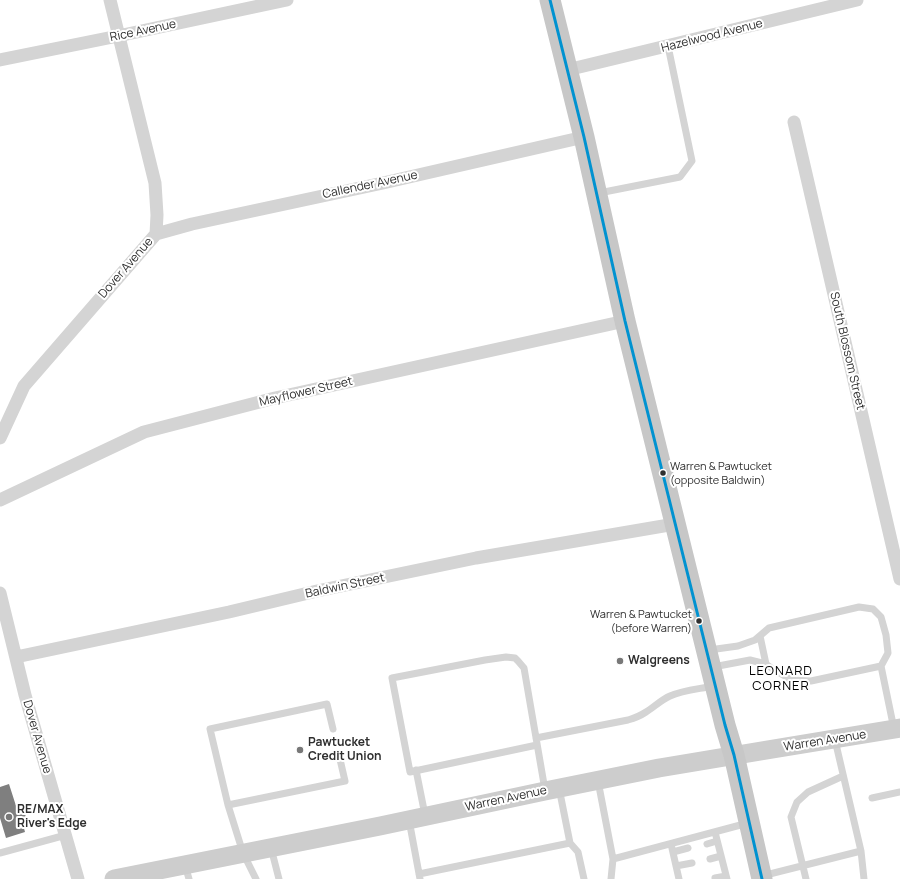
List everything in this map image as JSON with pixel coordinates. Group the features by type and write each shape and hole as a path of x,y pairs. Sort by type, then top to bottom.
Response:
{"main road":[{"path":"550,0 584,137 625,321 725,725 734,755 761,878"},
{"name":"Warren Avenue","path":"114,879 187,872 243,853 418,818 552,789 659,768 897,729"}],"street":[{"name":"Dover Avenue","path":"0,438 24,386 156,234 157,215 155,183 110,0"},
{"name":"Rice Avenue","path":"0,60 287,0"},
{"name":"Hazelwood Avenue","path":"567,70 856,0"},
{"name":"South Blossom Street","path":"794,122 900,579"},
{"name":"Callender Avenue","path":"156,234 192,224 383,183 584,137"},
{"name":"Mayflower Street","path":"0,500 144,432 275,398 625,321"},
{"name":"Baldwin Street","path":"16,657 476,558 675,524"},
{"name":"Dover Avenue","path":"0,593 25,694 78,879"}],"lane":[{"path":"597,193 680,177 692,160 668,46"},
{"path":"584,879 578,852 570,843 537,741 524,668 518,661 515,658 506,657 392,678 410,772 537,741 628,720 644,713 662,700 681,692 738,646 755,640 769,628 859,606 873,609 881,617 886,635 888,653 881,666 897,729"},
{"path":"760,636 766,664"},
{"path":"711,668 750,660 766,664 792,680 811,681 881,666"},
{"path":"256,879 243,853 228,805 210,730 327,704 333,729"},
{"path":"834,739 861,851 864,879"},
{"path":"228,805 345,781 339,754"},
{"path":"416,770 420,877 570,843"},
{"path":"806,879 791,817 797,802 808,792 843,776"},
{"path":"598,780 613,859 611,879"},
{"path":"872,798 900,792"},
{"path":"613,859 672,848 715,832 749,823"},
{"path":"715,832 726,878 715,878"},
{"path":"0,853 66,835"},
{"path":"707,844 717,841"},
{"path":"271,848 279,879"},
{"path":"672,848 688,848"},
{"path":"672,848 679,879"},
{"path":"761,878 861,851"},
{"path":"710,859 721,856"},
{"path":"676,866 692,863"}],"building":[{"path":"9,784 17,809 23,807 28,824 23,825 25,832 6,838 0,818 0,787"}],"transit line":[{"path":"550,0 584,137 625,321 725,725 734,755 762,879"}],"place":[{"name":"Warren & Pawtucket (opposite Baldwin)","path":"663,473"},
{"name":"Warren & Pawtucket (before Warren)","path":"699,621"},
{"name":"Walgreens","path":"620,661"},
{"name":"Pawtucket Credit Union","path":"300,750"},
{"name":"RE/MAX River's Edge","path":"9,817"}],"district":[{"name":"LEONARD CORNER","path":"781,678"}]}
